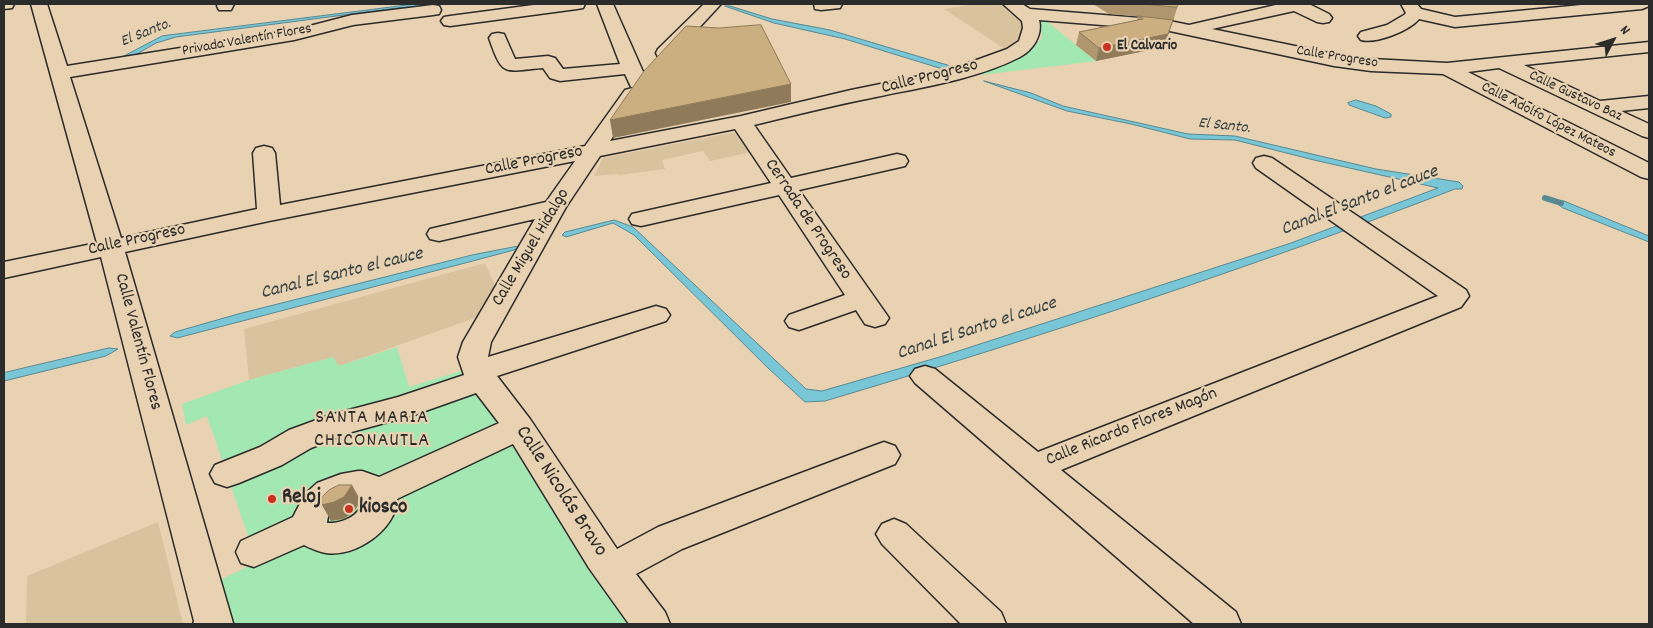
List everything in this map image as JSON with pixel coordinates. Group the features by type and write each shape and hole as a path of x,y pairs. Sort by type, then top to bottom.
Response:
{"street":[{"name":"Calle Valentín Flores","path":"40,4 111,247 191,533 213,624"},
{"path":"450,21 577,4"},
{"path":"498,38 506,63 511,65 548,62 551,63 557,74 560,75 635,76 606,4"},
{"name":"Calle Miguel Hidalgo","path":"478,369 477,342 554,206 593,150 635,76 713,4"},
{"path":"1188,30 1298,4 1323,18"},
{"path":"1444,4 1468,43 1478,64"},
{"path":"1367,36 1403,26 1409,22 1412,8 1455,22 1642,4"},
{"path":"1216,7 1239,18"},
{"name":"Calle Progreso","path":"1018,9 1188,30 1334,60 1371,65 1447,69 1478,64 1649,47"},
{"name":"Calle Progreso","path":"4,270 269,214 741,122 954,75 1014,53 1027,43 1032,28 1031,21 1018,9"},
{"name":"Privada Valentín Flores","path":"60,73 294,35 352,20 434,10"},
{"name":"Calle Gustavo Baz","path":"1501,62 1649,132"},
{"name":"Calle Adolfo López Mateos","path":"1447,69 1649,172"},
{"path":"1598,107 1649,102"},
{"name":"Cerrada de Progreso","path":"741,122 867,308 799,321"},
{"path":"264,153 269,214"},
{"path":"641,220 897,160"},
{"name":"Calle Ricardo Flores Magón","path":"1222,624 1034,467 1441,304 1456,296 1264,163"},
{"path":"439,234 554,206"},
{"path":"227,474 271,456 300,439 341,422 403,407 478,369 656,315"},
{"name":"Calle Nicolás Bravo","path":"478,369 519,427 611,570 651,624"},
{"path":"925,376 1034,467"},
{"path":"379,492 519,427"},
{"path":"611,570 677,535 884,455"},
{"path":"362,484 372,487 379,492 381,499 380,507 376,516 358,531 335,539 324,538 316,534 310,525 311,512 318,502 339,488 362,484"},
{"path":"254,552 310,525"},
{"path":"894,534 987,624"}],"shaded area":[{"path":"975,4 1004,4 1026,17 1019,44 1009,52 944,9"},
{"path":"736,132 752,152 710,161 703,151 662,160 665,169 620,175 594,176 603,158"},
{"path":"485,263 501,299 492,312 339,366 333,357 249,380 244,329"},
{"path":"158,522 183,624 26,624 27,576"}],"green space":[{"path":"1040,19 1044,19 1096,61 981,75 978,73 1029,52 1042,38"},
{"path":"397,347 409,387 474,367 665,624 230,624 216,582 257,562 207,416 186,425 182,404 249,380 333,357 339,366"}],"water":[{"path":"415,4 449,4 397,8 176,37 156,43 130,58 120,58 162,36"},
{"path":"725,6 772,19 830,30 954,67 958,71 949,71 845,39 774,23"},
{"path":"984,81 1031,93 1063,106 1188,134 1235,136 1376,169 1459,182 1463,186 1462,189 1455,189 1221,275 984,353 825,401 805,402 768,368 634,235 613,223 566,237 562,235 565,232 614,220 633,227 806,389 822,391 943,356 1291,243 1438,188 1235,140 1190,139 1131,124 1067,111"},
{"path":"1356,100 1376,106 1391,114 1391,117 1385,118 1349,105 1348,103"},
{"path":"1553,200 1564,201 1649,236 1649,242 1563,208"},
{"path":"524,245 514,250 177,338 170,336 175,332 238,314 472,255"},
{"path":"109,348 118,349 106,356 4,381 4,373"}],"building":[{"path":"1143,4 1176,4 1178,5 1177,7"},
{"path":"1138,16 1173,20 1168,34 1099,48 1079,32 1143,19"},
{"path":"761,25 791,84 610,120 644,71 686,26 719,28"},
{"path":"339,485 352,485 344,497 322,505 322,497 329,490"}],"waterway":[{"name":"El Santo.","path":"1545,198 1561,203"}],"place":[{"name":"El Calvario","path":"1107,47"},
{"name":"Reloj","path":"272,499"},
{"name":"kiosco","path":"349,509"}],"district":[{"name":"SANTA MARIA CHICONAUTLA","path":"372,430"}],"water label":[{"name":"Canal El Santo el cauce","path":"1360,202"},
{"name":"Canal El Santo el cauce","path":"342,275"},
{"name":"Canal El Santo el cauce","path":"977,330"}]}
